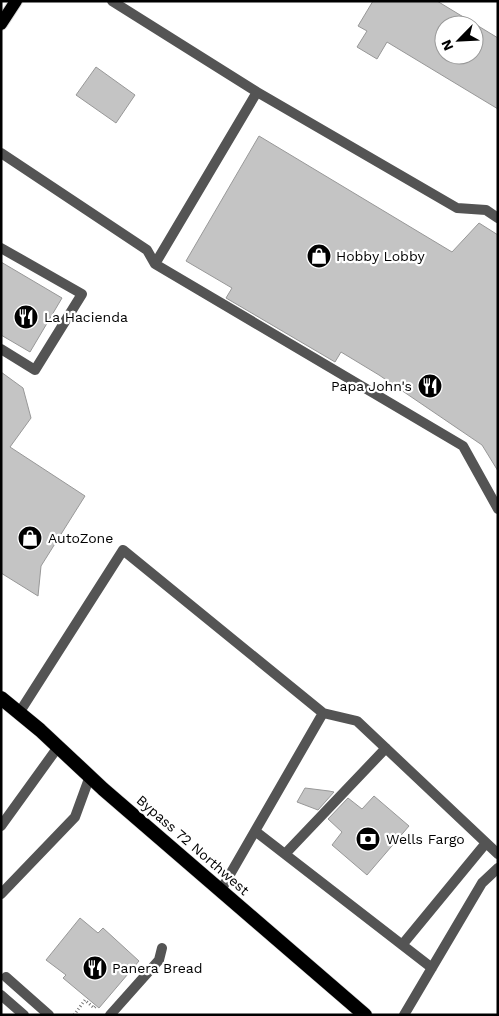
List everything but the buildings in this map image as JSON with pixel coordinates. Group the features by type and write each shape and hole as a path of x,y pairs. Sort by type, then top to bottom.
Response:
{"highway":[{"name":"Bypass 72 Northwest","path":"1,698 365,1015"}],"main road":[{"path":"1,24 16,1"}],"lane":[{"path":"112,1 258,92 457,208 486,210 498,218"},
{"path":"155,264 258,92"},
{"path":"1,153 147,250 155,264 463,446 498,509"},
{"path":"1,248 82,294 35,370 1,349"},
{"path":"19,713 123,550 323,713 357,721 498,854"},
{"path":"221,890 323,713"},
{"path":"1,826 58,747"},
{"path":"285,854 386,748"},
{"path":"1,894 75,817 90,776"},
{"path":"255,831 432,968"},
{"path":"402,945 486,843"},
{"path":"404,1015 482,883 498,868"},
{"path":"110,1015 159,960 162,948"},
{"path":"6,977 49,1015"},
{"path":"1,995 24,1015"}],"path":[{"path":"74,1015 85,1000 94,1008 96,1006"}],"place":[{"name":"Hobby Lobby","path":"319,256"},
{"name":"La Hacienda","path":"26,317"},
{"name":"Papa John's","path":"430,386"},
{"name":"AutoZone","path":"30,538"},
{"name":"Wells Fargo","path":"368,839"},
{"name":"Panera Bread","path":"95,968"}]}
